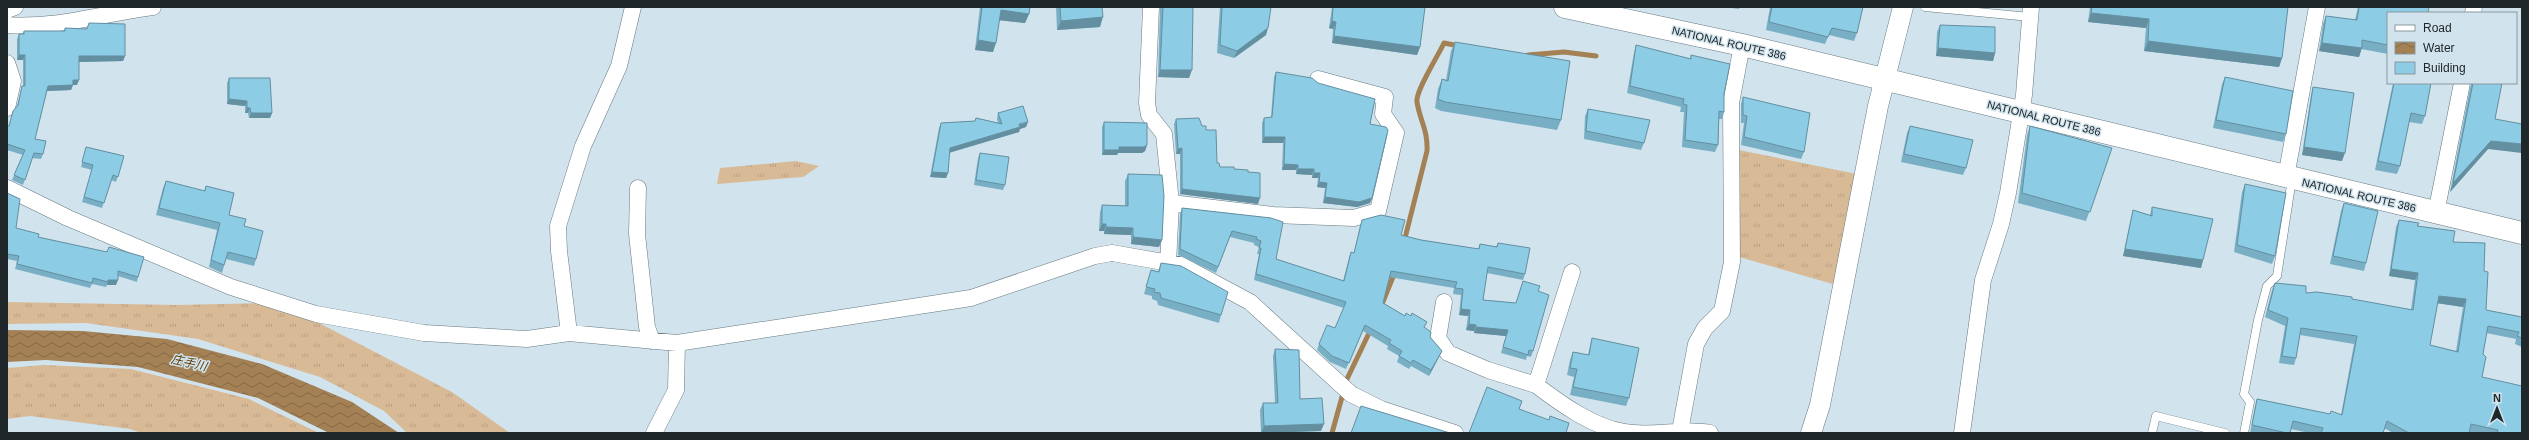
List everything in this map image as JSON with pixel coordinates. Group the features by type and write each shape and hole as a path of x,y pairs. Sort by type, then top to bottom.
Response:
{"highway":[{"name":"NATIONAL ROUTE 386","path":"1565,7 1742,45 1885,81 2522,233"}],"street":[{"path":"7,10 15,7"},
{"path":"7,25 26,27 47,25 153,7"},
{"path":"569,333 558,251 558,226 583,146 619,66 633,7"},
{"path":"1151,7 1148,109 1164,134 1171,203 1168,264"},
{"path":"1811,433 1820,405 1878,106 1903,7"},
{"path":"2289,178 2317,7"},
{"path":"1962,433 1983,280 2006,203 2024,95 2031,12"},
{"path":"1680,431 1696,344 1705,328 1722,311 1732,262 1731,103 1742,45"},
{"path":"7,63 13,81 7,108"},
{"path":"1171,203 1273,215 1354,218 1378,211 1396,133 1383,114 1385,97 1318,79"},
{"path":"2436,213 2462,84"},
{"path":"7,188 68,218 231,286 316,314 424,332 527,339 569,333 677,343 971,298 1095,256 1112,253 1168,264 1181,265 1250,302 1345,390 1381,409 1455,433"},
{"path":"638,188 637,234 647,327 652,341"},
{"path":"1536,385 1572,272"},
{"path":"1444,302 1438,338 1448,354 1488,370 1536,385 1555,400 1603,426 1625,432 1680,431 1710,433"},
{"path":"654,433 676,390 677,343"}],"lane":[{"path":"1925,7 2031,12"},
{"path":"2244,433 2250,402 2244,394 2258,320 2267,286 2277,276 2289,178"},
{"path":"2152,433 2156,416 2225,433"}],"green space":[{"path":"1739,150 1857,174 1836,285 1739,257"},
{"path":"796,161 819,166 803,177 717,184 720,168"},
{"path":"7,302 177,305 265,303 319,323 452,392 510,433 407,433 384,411 320,377 198,339 86,323 7,324"},
{"path":"44,365 131,369 249,399 319,433 141,433 130,429 30,416 7,419 7,368"}],"water":[{"name":"庄手川","path":"7,330 83,331 167,339 262,364 352,402 399,433 329,433 258,398 138,367 46,360 7,362"}],"building":[{"path":"982,7 1030,7 1029,14 1001,10 996,43 978,40"},
{"path":"1060,7 1102,7 1103,17 1061,21"},
{"path":"1163,7 1193,7 1192,70 1160,70"},
{"path":"1222,7 1271,7 1268,28 1237,51 1220,45"},
{"path":"1333,7 1425,7 1420,47 1334,36 1336,22 1332,21"},
{"path":"1772,7 1863,7 1857,33 1832,28 1828,37 1769,22"},
{"path":"2092,7 2288,7 2282,58 2148,41 2149,19 2091,13"},
{"path":"2359,7 2429,7 2428,12 2387,12 2387,45 2362,40 2362,48 2322,43 2326,16 2357,20"},
{"path":"89,23 125,24 125,56 79,56 79,80 73,80 73,85 48,86 35,139 46,141 43,154 34,153 25,180 14,175 25,150 7,144 7,126 9,126 13,111 18,105 22,86 25,86 25,55 19,55 19,34 24,34 24,31 65,31 65,28 87,29"},
{"path":"1940,25 1995,27 1995,53 1938,48"},
{"path":"1455,42 1570,61 1561,120 1445,102 1438,99 1442,79 1448,81"},
{"path":"1636,45 1691,59 1691,55 1730,64 1724,94 1724,112 1719,111 1718,145 1685,140 1687,105 1683,104 1684,99 1630,86"},
{"path":"1276,72 1312,78 1318,83 1375,99 1370,124 1386,127 1388,130 1372,198 1359,202 1325,197 1327,183 1319,182 1320,173 1314,173 1314,169 1298,169 1298,165 1284,164 1285,137 1264,137 1264,118 1272,117"},
{"path":"2225,77 2293,91 2286,134 2216,120"},
{"path":"229,78 270,78 272,113 251,113 250,108 247,108 247,101 229,99"},
{"path":"2394,84 2431,84 2425,116 2411,113 2400,166 2378,161"},
{"path":"2473,84 2502,84 2495,119 2522,124 2522,144 2491,141 2453,183"},
{"path":"2313,87 2354,93 2345,153 2304,147"},
{"path":"1743,97 1810,113 1804,152 1744,137 1747,116 1743,115"},
{"path":"1023,106 1028,122 1019,124 1020,127 950,148 948,173 932,172 941,123 975,121 976,118 1002,124 998,113"},
{"path":"1588,109 1650,120 1644,143 1586,131"},
{"path":"1199,118 1202,126 1206,126 1206,130 1216,130 1217,163 1219,163 1220,167 1234,167 1234,169 1260,173 1260,198 1182,189 1182,148 1178,149 1176,119"},
{"path":"1104,122 1147,123 1147,145 1144,147 1119,147 1119,150 1104,150"},
{"path":"1910,126 1973,140 1966,168 1904,154"},
{"path":"2030,126 2112,148 2090,212 2022,193"},
{"path":"86,147 124,156 118,177 113,175 104,203 84,197 93,165 82,162"},
{"path":"980,153 1009,157 1005,185 976,180"},
{"path":"1128,174 1162,175 1164,196 1162,240 1133,237 1133,228 1106,227 1106,224 1102,224 1102,205 1128,206"},
{"path":"166,181 205,191 206,186 234,193 229,215 246,219 244,226 263,231 256,259 228,252 224,265 211,260 220,223 159,208"},
{"path":"2245,184 2286,193 2275,256 2237,245"},
{"path":"7,193 20,199 16,228 39,234 38,237 107,252 109,247 144,257 138,277 118,271 118,280 108,280 108,282 93,278 92,283 17,264 19,256 7,254"},
{"path":"2344,203 2378,211 2366,263 2333,256"},
{"path":"2152,207 2213,219 2203,260 2125,249 2133,210 2152,216"},
{"path":"1182,208 1271,218 1283,222 1276,259 1344,281 1351,252 1354,253 1362,220 1381,215 1405,220 1401,235 1421,240 1479,249 1480,244 1497,247 1498,243 1530,248 1525,274 1488,267 1483,300 1516,303 1523,281 1540,286 1538,291 1549,295 1533,351 1529,350 1528,355 1503,347 1508,330 1476,327 1476,325 1469,324 1470,310 1461,309 1463,289 1455,288 1457,282 1391,271 1383,303 1405,316 1406,313 1411,316 1412,313 1427,322 1424,327 1431,332 1430,337 1442,351 1431,370 1413,360 1411,363 1399,356 1402,351 1389,343 1391,340 1365,325 1349,363 1332,356 1319,344 1327,325 1335,328 1346,302 1256,274 1261,248 1259,248 1261,241 1256,239 1257,237 1232,231 1218,267 1180,249"},
{"path":"2399,220 2419,223 2417,226 2455,231 2453,242 2485,243 2484,271 2488,272 2486,310 2522,317 2522,338 2517,336 2519,332 2488,326 2483,354 2486,357 2482,377 2522,386 2522,433 2497,433 2498,430 2471,424 2469,433 2409,433 2387,421 2383,433 2321,433 2323,428 2293,421 2290,433 2252,425 2257,399 2330,414 2331,411 2342,415 2357,336 2301,328 2296,358 2282,356 2288,318 2268,310 2275,283 2306,286 2306,293 2317,292 2352,297 2352,299 2413,310 2418,273 2391,269","holes":["2439,296 2466,299 2458,352 2430,345"]},
{"path":"1161,263 1181,266 1228,292 1221,315 1161,298 1160,293 1154,292 1155,289 1146,287 1151,270 1159,272"},
{"path":"1592,338 1639,348 1629,398 1573,387 1577,369 1570,368 1573,352 1589,355"},
{"path":"1275,349 1299,350 1300,399 1322,398 1324,424 1264,426 1263,403 1278,403"},
{"path":"1487,387 1522,401 1519,409 1549,420 1550,416 1569,423 1566,433 1469,433"},
{"path":"1361,406 1450,433 1351,433"}],"waterway":[{"path":"1404,242 1427,151 1425,131 1418,109 1417,97 1423,82 1444,43 1459,46"},
{"path":"1528,55 1564,52 1596,56"},
{"path":"1380,309 1395,272"},
{"path":"1332,433 1347,379 1371,329"}]}
